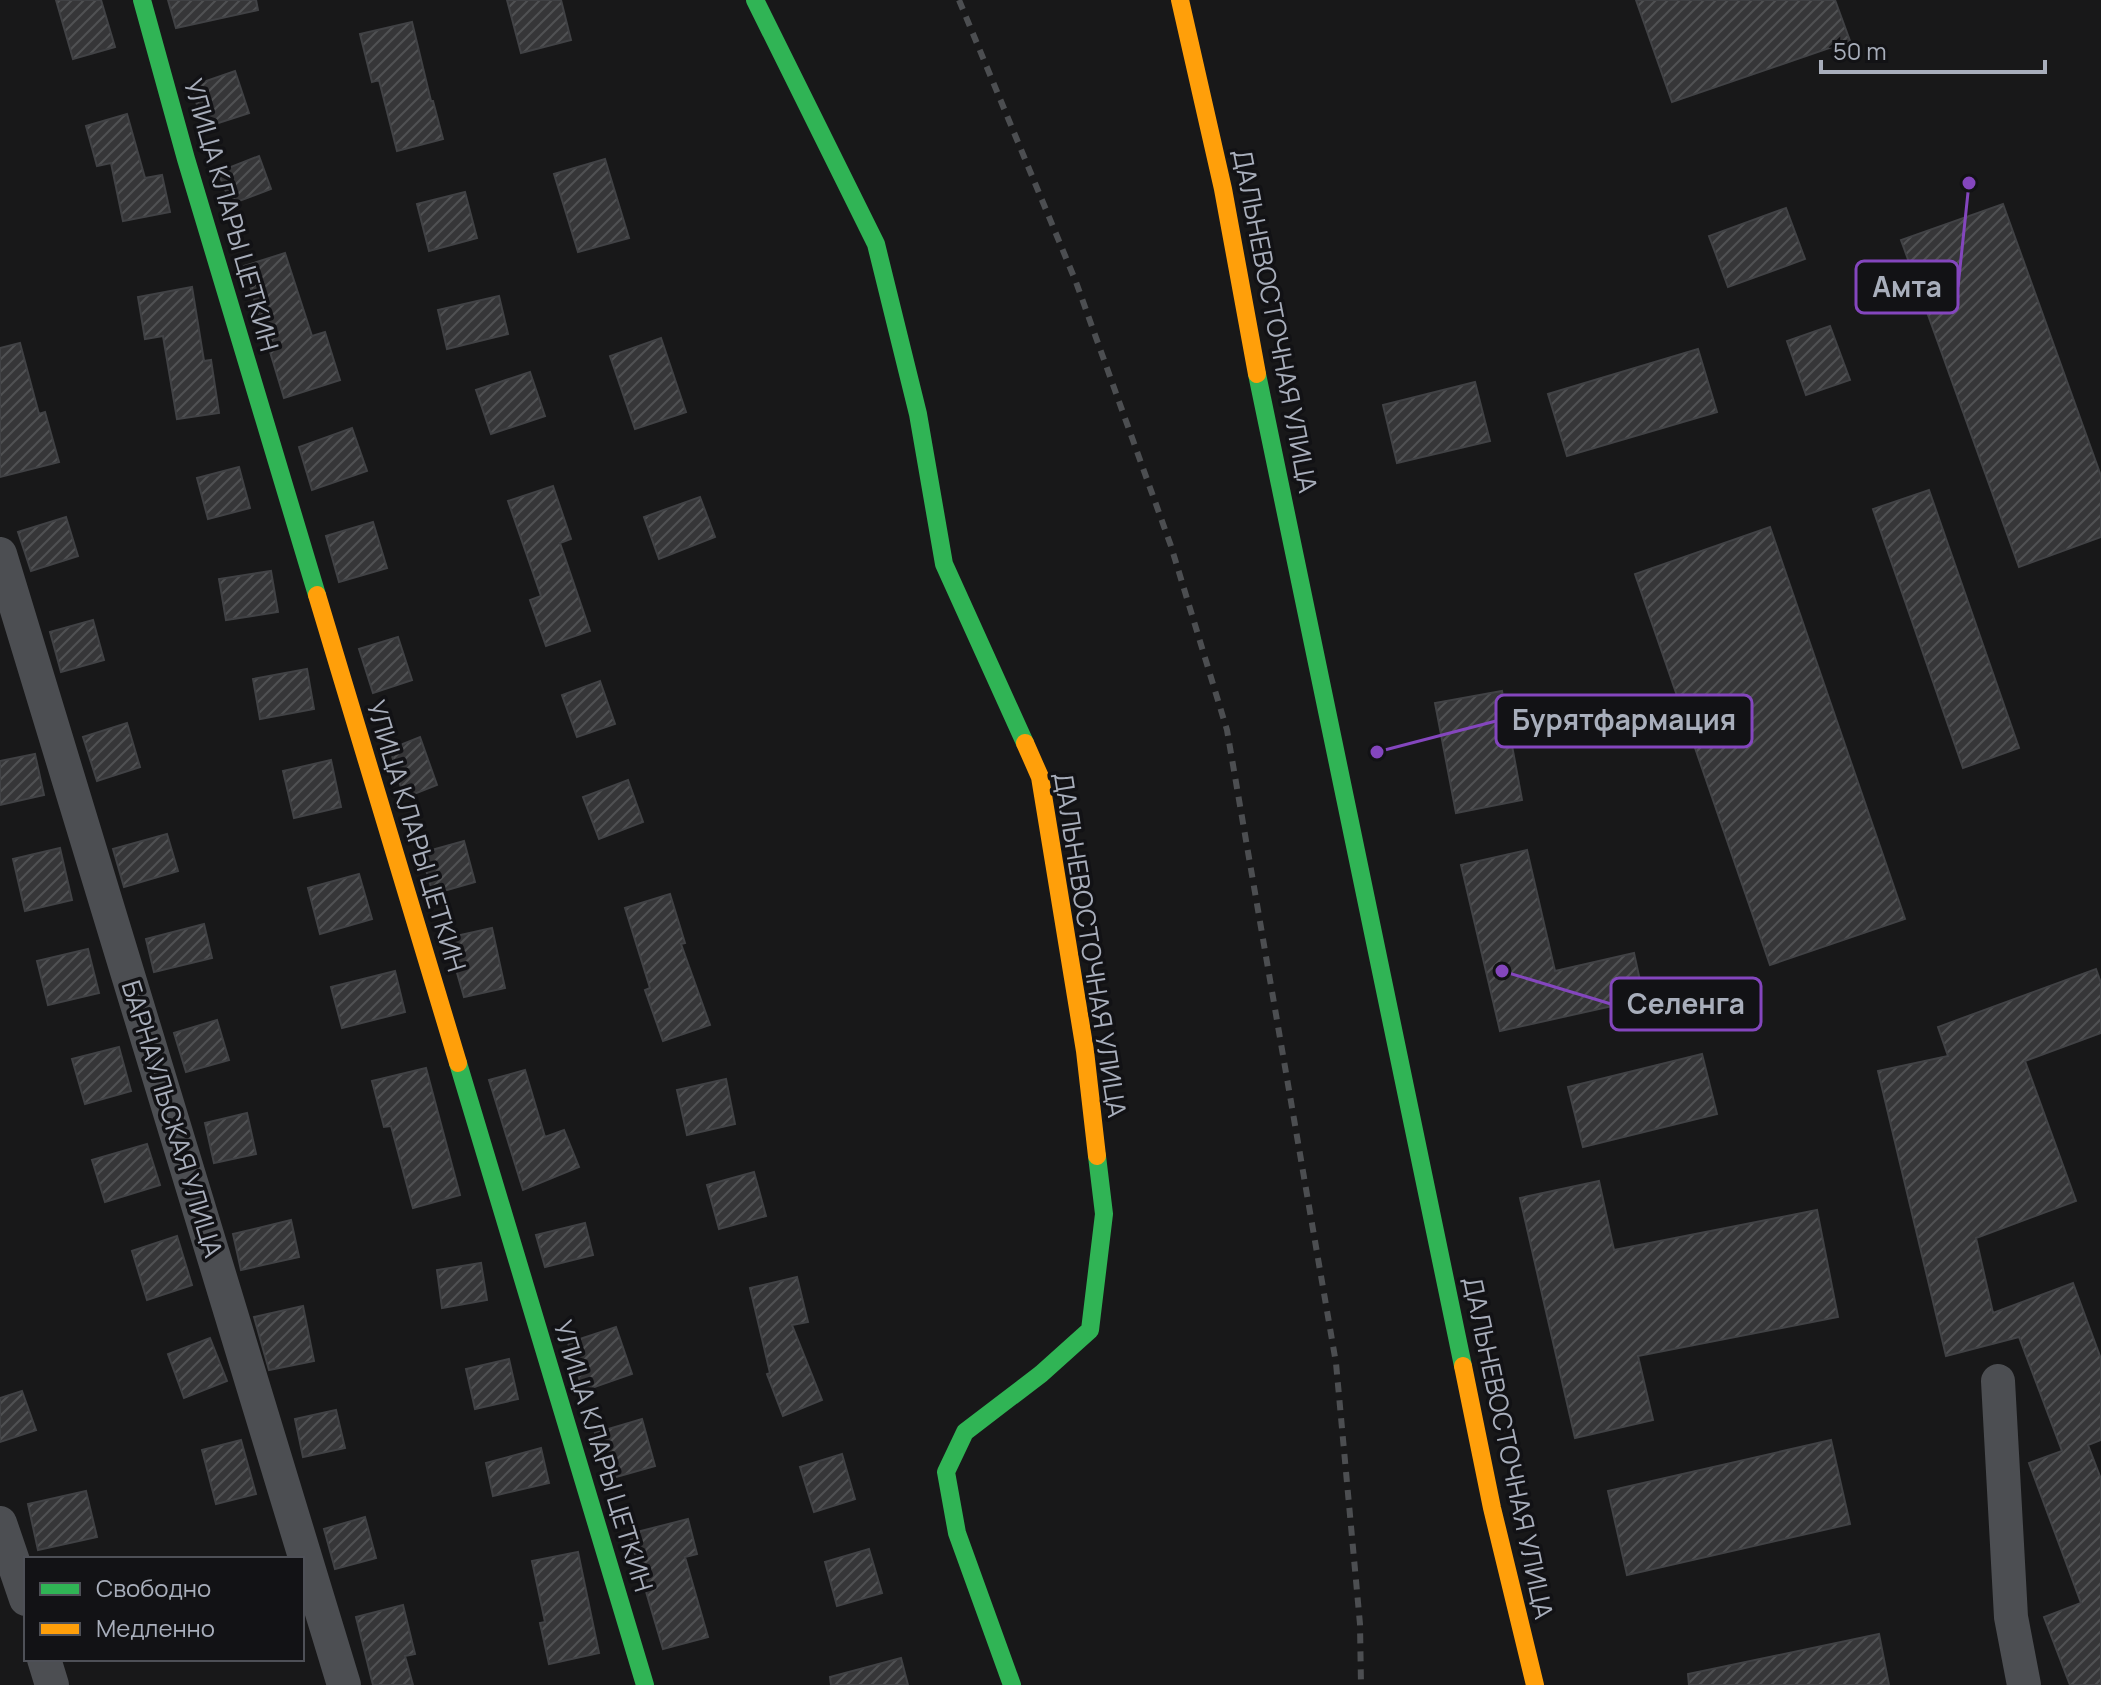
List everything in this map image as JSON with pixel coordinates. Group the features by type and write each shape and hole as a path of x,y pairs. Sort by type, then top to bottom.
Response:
{"street":[{"name":"УЛИЦА КЛАРЫ ЦЕТКИН","path":"142,0 200,204 645,1685"},
{"name":"ДАЛЬНЕВОСТОЧНАЯ УЛИЦА","path":"755,0 876,244 918,414 944,564 1040,777 1085,1051 1104,1214 1090,1330 1041,1374 965,1432 946,1472 957,1533 1012,1685"},
{"name":"ДАЛЬНЕВОСТОЧНАЯ УЛИЦА","path":"1180,0 1223,189 1260,388 1488,1492 1535,1685"},
{"name":"БАРНАУЛЬСКАЯ УЛИЦА","path":"0,554 344,1685"},
{"path":"1998,1381 2011,1617 2024,1685"},
{"path":"0,1523 24,1593"},
{"path":"45,1661 52,1685"}],"building":[{"path":"56,0 101,0 115,47 73,59"},
{"path":"168,0 256,0 258,10 176,28"},
{"path":"507,0 561,0 571,40 521,53"},
{"path":"1636,0 1835,0 1850,41 1672,102"},
{"path":"412,22 443,139 397,151 379,80 372,82 360,34"},
{"path":"235,71 249,113 203,128 192,86"},
{"path":"127,114 145,178 162,175 170,212 123,221 111,163 97,166 86,126"},
{"path":"259,156 271,189 231,204 218,172"},
{"path":"605,159 629,238 578,252 554,174"},
{"path":"465,192 477,238 429,251 417,204"},
{"path":"2003,204 2101,476 2101,537 2019,567 1901,240"},
{"path":"1786,208 1805,259 1728,287 1709,236"},
{"path":"285,253 312,336 325,332 340,380 284,398 244,266"},
{"path":"192,287 204,361 211,360 219,413 177,419 163,336 145,339 138,297"},
{"path":"499,296 508,334 447,349 438,310"},
{"path":"1830,326 1850,380 1806,395 1787,341"},
{"path":"661,338 686,412 635,429 610,356"},
{"path":"20,343 39,414 45,412 59,462 0,477 0,348"},
{"path":"1698,349 1717,412 1567,456 1548,394"},
{"path":"530,372 545,416 491,434 476,390"},
{"path":"1475,382 1490,441 1397,463 1383,405"},
{"path":"352,428 367,471 312,490 299,447"},
{"path":"239,467 250,508 208,519 197,478"},
{"path":"553,486 571,539 560,543 590,631 546,646 530,600 541,596 508,501"},
{"path":"1929,490 2019,748 1963,768 1873,509"},
{"path":"700,497 715,537 659,559 644,517"},
{"path":"66,517 78,556 31,571 18,532"},
{"path":"373,522 387,568 339,582 326,536"},
{"path":"1770,527 1905,919 1770,965 1635,574"},
{"path":"271,571 278,612 226,620 219,579"},
{"path":"93,620 104,660 61,672 50,632"},
{"path":"398,637 412,680 373,693 359,649"},
{"path":"307,669 314,709 260,719 253,679"},
{"path":"600,681 615,724 577,737 562,695"},
{"path":"1502,691 1522,800 1456,813 1435,703"},
{"path":"127,723 140,767 97,781 83,737"},
{"path":"420,737 437,785 404,798 390,749"},
{"path":"35,754 44,795 0,805 0,761"},
{"path":"331,760 341,807 294,818 283,771"},
{"path":"628,780 643,822 599,839 583,797"},
{"path":"167,834 178,871 124,887 113,849"},
{"path":"464,841 475,882 433,894 421,853"},
{"path":"60,848 72,900 25,911 13,859"},
{"path":"1527,850 1555,971 1634,953 1644,999 1500,1031 1461,865"},
{"path":"359,874 372,919 320,934 308,888"},
{"path":"670,894 685,943 681,944 710,1025 663,1041 645,990 650,988 625,908"},
{"path":"204,924 212,958 154,972 146,939"},
{"path":"492,928 505,988 464,997 447,938"},
{"path":"88,949 99,993 48,1005 37,961"},
{"path":"2096,969 2101,983 2101,1033 2025,1061 2076,1201 1976,1238 1993,1313 2073,1283 2101,1359 2101,1440 2088,1445 2101,1479 2101,1685 2070,1685 2044,1617 2081,1603 2029,1463 2062,1451 2019,1337 1946,1356 1878,1071 1948,1056 1938,1027"},
{"path":"395,971 405,1012 342,1028 331,987"},
{"path":"217,1020 229,1060 186,1072 174,1033"},
{"path":"119,1047 131,1091 85,1104 72,1059"},
{"path":"1702,1054 1717,1114 1583,1147 1568,1087"},
{"path":"426,1068 460,1195 413,1208 391,1126 384,1127 372,1081"},
{"path":"525,1070 545,1137 564,1130 579,1167 523,1190 489,1080"},
{"path":"726,1079 735,1124 687,1135 677,1090"},
{"path":"247,1113 256,1154 214,1163 205,1123"},
{"path":"147,1144 160,1185 105,1202 92,1160"},
{"path":"754,1172 766,1216 719,1229 707,1185"},
{"path":"1599,1181 1614,1250 1817,1210 1838,1317 1638,1356 1653,1420 1575,1438 1520,1198"},
{"path":"291,1220 299,1257 241,1270 233,1234"},
{"path":"585,1223 593,1255 545,1267 536,1235"},
{"path":"177,1236 192,1285 147,1300 132,1251"},
{"path":"481,1263 487,1300 442,1308 437,1270"},
{"path":"797,1277 808,1322 792,1325 822,1400 783,1416 767,1374 770,1373 750,1288"},
{"path":"303,1306 314,1361 269,1370 254,1317"},
{"path":"616,1327 632,1374 583,1391 568,1343"},
{"path":"210,1338 227,1381 184,1398 168,1354"},
{"path":"509,1359 518,1399 475,1409 466,1369"},
{"path":"22,1391 36,1430 0,1442 0,1398"},
{"path":"336,1410 345,1448 303,1457 295,1419"},
{"path":"642,1419 655,1466 609,1479 595,1433"},
{"path":"241,1440 256,1494 216,1504 202,1450"},
{"path":"1831,1440 1850,1524 1627,1575 1608,1491"},
{"path":"541,1448 549,1483 493,1496 486,1463"},
{"path":"842,1454 855,1499 814,1512 800,1467"},
{"path":"86,1491 97,1537 38,1550 28,1504"},
{"path":"365,1517 376,1558 335,1569 324,1529"},
{"path":"688,1519 697,1554 685,1557 708,1637 663,1649 629,1534"},
{"path":"869,1549 882,1593 837,1606 825,1562"},
{"path":"578,1552 599,1653 549,1664 540,1623 545,1622 532,1561"},
{"path":"403,1605 415,1654 405,1656 413,1685 373,1685 356,1617"},
{"path":"1879,1634 1889,1685 1689,1685 1688,1674"},
{"path":"901,1658 908,1685 831,1685 830,1677"}],"railway":[{"path":"959,0 1076,282 1171,546 1227,730 1336,1363 1360,1624 1361,1685"}],"traffic: fast":[{"path":"142,0 186,159 317,595"},
{"path":"755,0 876,244 918,414 944,564 1025,743"},
{"path":"1257,374 1463,1366"},
{"path":"458,1063 645,1685"},
{"path":"1012,1685 957,1533 946,1472 965,1432 1041,1374 1090,1330 1104,1214 1097,1156"}],"traffic: slow":[{"path":"1180,0 1223,189 1257,374"},
{"path":"317,595 458,1063"},
{"path":"1025,743 1040,777 1085,1051 1097,1156"},
{"path":"1463,1366 1492,1508 1535,1685"}],"place":[{"name":"Амта","path":"1969,183"},
{"name":"Бурятфармация","path":"1377,752"},
{"name":"Селенга","path":"1502,971"}]}
